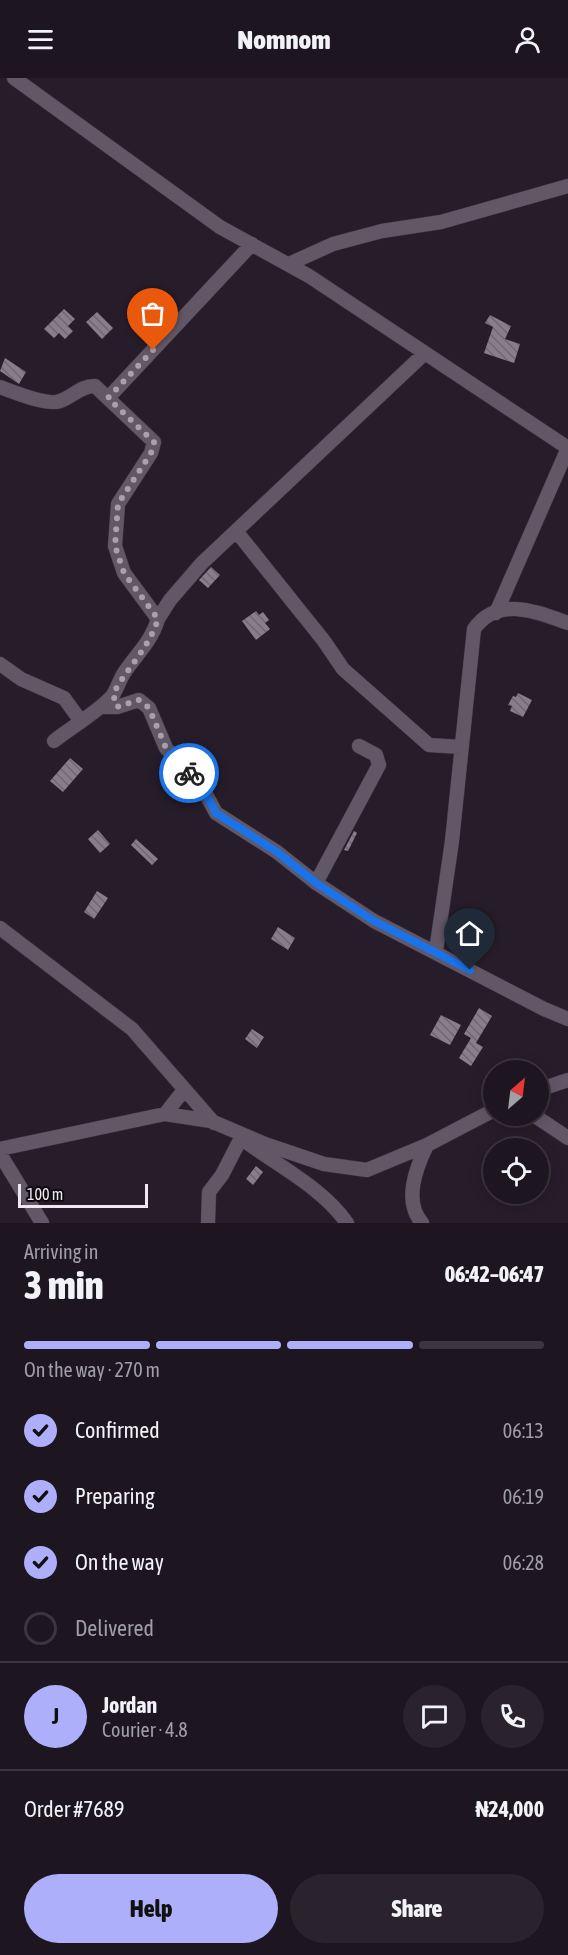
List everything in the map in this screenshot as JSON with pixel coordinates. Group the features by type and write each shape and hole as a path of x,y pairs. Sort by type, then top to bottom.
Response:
{"street":[{"path":"14,78 220,227 289,264 455,371 568,448 496,613"},
{"path":"289,264 333,244 382,231 441,222 568,186"},
{"path":"108,398 252,244"},
{"path":"115,700 125,670 145,648 158,619 170,600 202,563 425,353"},
{"path":"0,387 24,396 57,403 89,386 95,386 154,442 151,453 118,504 115,546 124,573 158,619"},
{"path":"236,531 344,669 429,745 461,747"},
{"path":"436,951 452,841 474,629 480,620 511,607 528,609 568,623"},
{"path":"0,664 21,679 64,698 80,720"},
{"path":"54,741 80,720 115,700 139,700 149,708 166,748 202,787 216,813 277,852 316,883 374,921 436,951 504,989 568,1019"},
{"path":"316,883 379,765 376,755 359,746"},
{"path":"0,928 132,1029 211,1121 241,1138 321,1196 337,1209 347,1223"},
{"path":"549,1086 568,1080"},
{"path":"165,1114 184,1090"},
{"path":"0,1149 165,1114 211,1121 265,1144 324,1164 367,1170 427,1145 483,1116"},
{"path":"549,1125 568,1138"},
{"path":"208,1223 209,1192 222,1175 241,1138"},
{"path":"422,1223 412,1205 412,1191 427,1145"},
{"path":"0,1154 42,1223"}],"building":[{"path":"64,309 75,319 68,326 73,331 65,339 59,333 54,338 44,329"},
{"path":"97,312 113,328 102,339 86,322"},
{"path":"490,315 511,326 505,339 520,344 514,363 484,353 493,327 485,323"},
{"path":"5,358 26,372 19,384 0,371"},
{"path":"211,567 220,575 208,588 199,580"},
{"path":"256,611 259,615 263,612 269,620 265,623 270,629 256,640 242,621"},
{"path":"518,693 532,700 523,717 510,711 512,706 508,705 513,696 516,697"},
{"path":"70,758 83,769 63,792 50,781"},
{"path":"98,830 110,844 100,853 88,839"},
{"path":"354,831 357,833 348,851 344,850"},
{"path":"136,839 158,859 152,865 131,845"},
{"path":"97,891 108,898 94,919 84,912"},
{"path":"278,927 295,938 288,950 271,939"},
{"path":"479,1008 492,1016 476,1043 483,1047 471,1066 459,1058 471,1038 464,1034"},
{"path":"441,1015 461,1025 450,1045 430,1035"},
{"path":"252,1029 264,1037 257,1048 245,1039"},
{"path":"256,1166 263,1172 253,1185 246,1179"}],"way so far":[{"path":"153,350 108,398 154,442 151,453 122,494 118,504 115,546 124,573 141,598 152,607 158,619 145,648 125,670 113,694 117,707 139,700 149,708 166,748 189,773"}],"route":[{"path":"189,773 202,787 216,813 277,852 316,883 374,921 470,970"}]}
